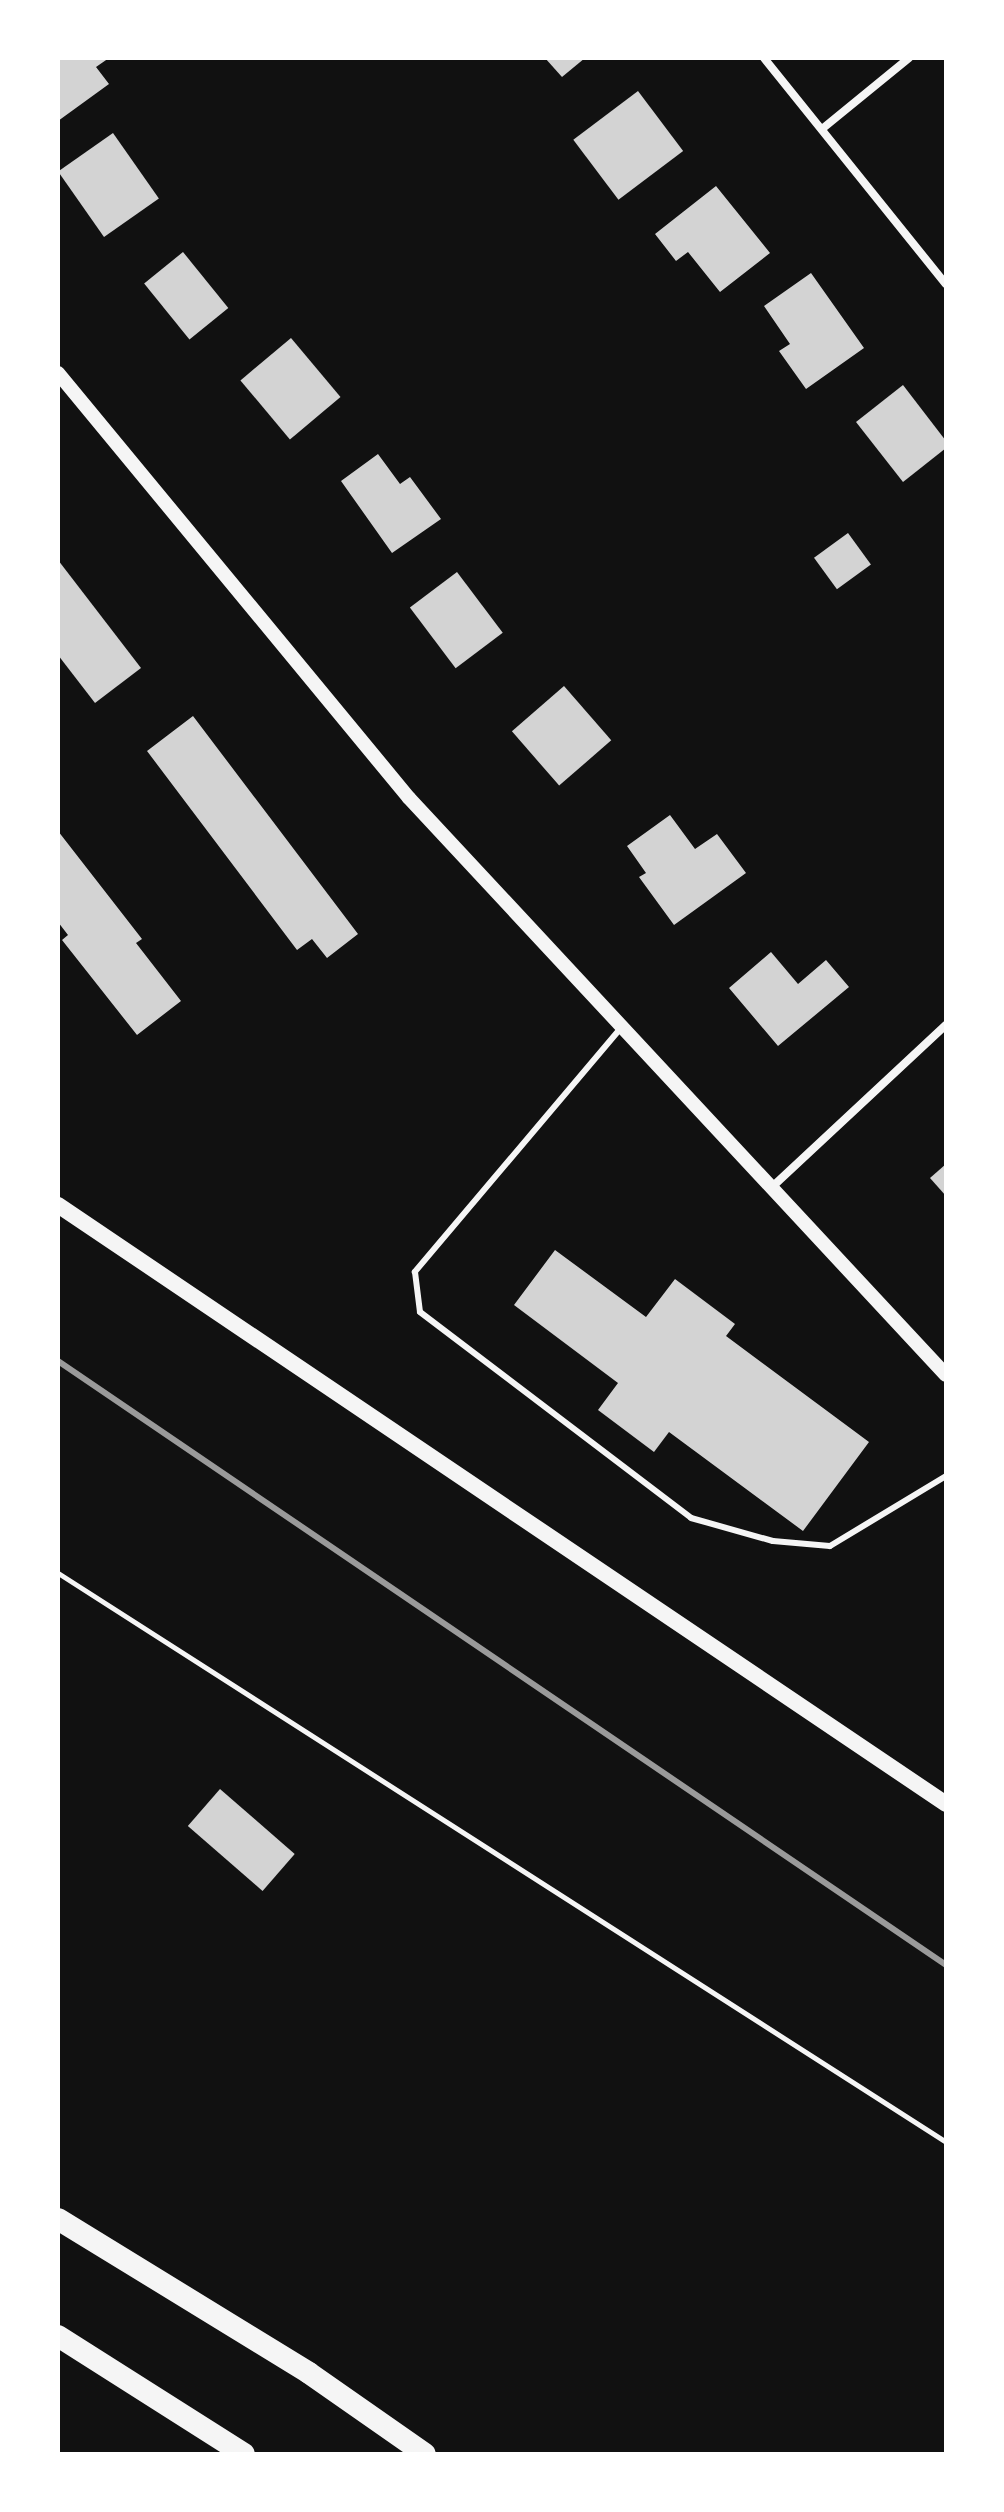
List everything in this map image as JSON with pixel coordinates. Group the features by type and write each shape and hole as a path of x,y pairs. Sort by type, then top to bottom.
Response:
{"highway":[{"path":"58,2219 309,2373 425,2454"},
{"path":"58,2336 244,2454"}],"main road":[{"path":"58,1205 946,1804"}],"street":[{"path":"764,58 946,284"},
{"path":"822,129 909,58"},
{"path":"58,373 409,798 620,1029 946,1375"},
{"path":"771,1188 946,1025"}],"lane":[{"path":"620,1029 415,1272 420,1312 691,1518 773,1541 830,1546 946,1476"}],"path":[{"path":"58,1573 946,2142"}],"building":[{"path":"58,58 109,58 96,67 109,84 58,121"},
{"path":"545,58 585,58 562,77"},
{"path":"638,91 683,151 618,200 573,140"},
{"path":"113,133 159,199 104,237 58,171"},
{"path":"716,186 770,253 720,292 688,252 676,261 655,234"},
{"path":"183,252 228,308 189,339 144,283"},
{"path":"811,273 864,348 806,389 779,351 790,344 764,306"},
{"path":"291,338 340,397 290,439 240,380"},
{"path":"903,385 946,441 946,448 903,482 856,422"},
{"path":"378,454 400,484 410,477 441,519 392,553 341,481"},
{"path":"848,533 871,565 837,589 814,558"},
{"path":"58,560 141,668 95,703 58,655"},
{"path":"457,572 503,633 456,668 410,608"},
{"path":"564,686 611,740 559,786 512,731"},
{"path":"193,716 358,934 327,958 312,939 297,950 147,751"},
{"path":"670,815 695,849 717,834 746,873 674,925 639,877 646,873 627,846"},
{"path":"58,831 142,939 136,943 181,1001 137,1035 62,940 68,935 58,922"},
{"path":"771,952 798,984 826,960 849,987 778,1046 729,988"},
{"path":"946,1164 946,1196 930,1178"},
{"path":"555,1250 646,1317 675,1279 735,1324 726,1336 869,1442 803,1531 669,1432 654,1452 598,1410 618,1383 514,1305"},
{"path":"220,1789 295,1854 263,1891 188,1826"}],"railway":[{"path":"58,1361 946,1965"}]}
